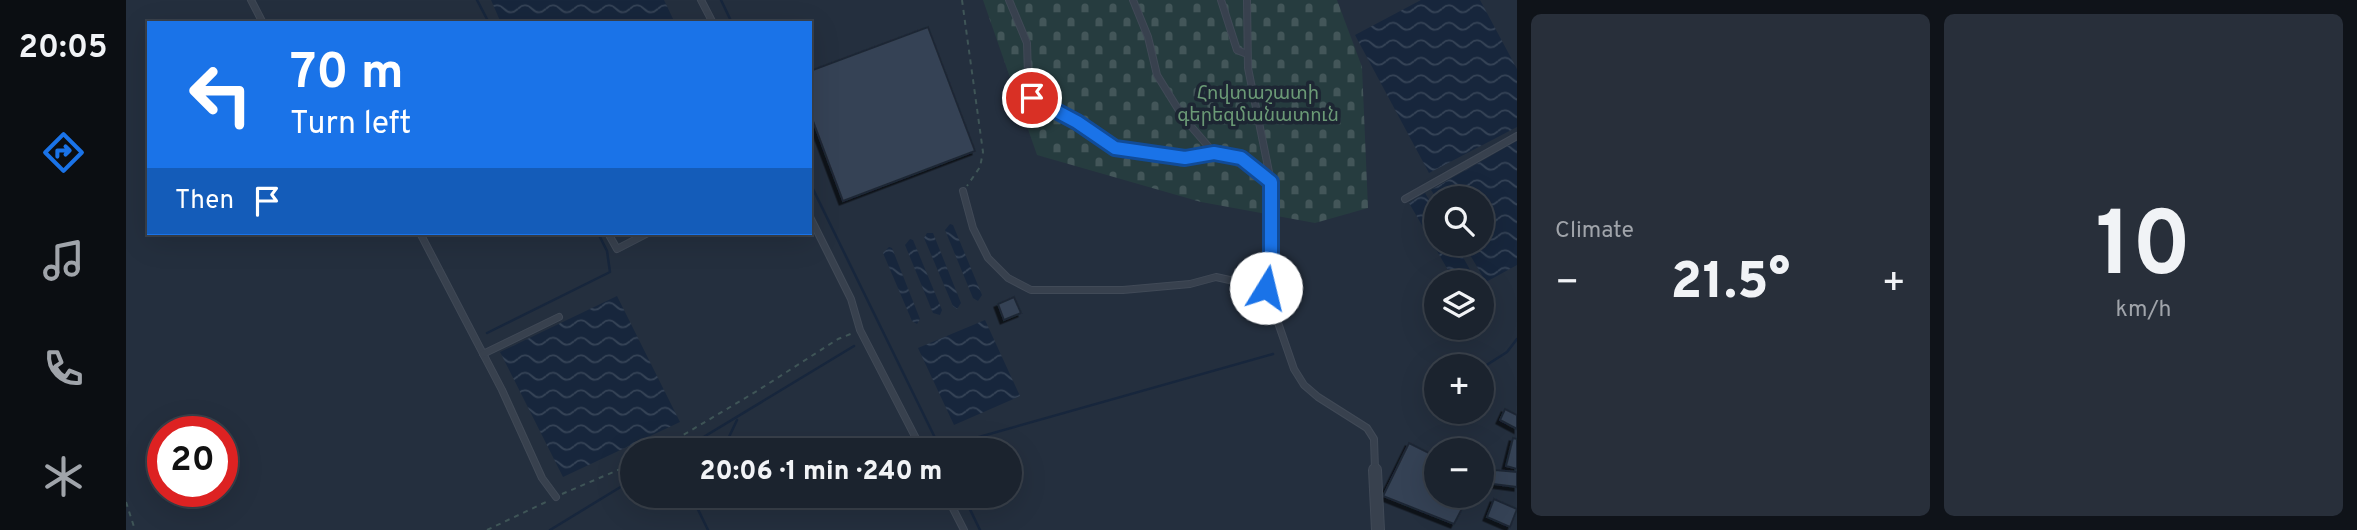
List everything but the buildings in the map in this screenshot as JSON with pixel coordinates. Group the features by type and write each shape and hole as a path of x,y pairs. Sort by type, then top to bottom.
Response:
{"street":[{"path":"1375,470 1378,530"}],"lane":[{"path":"251,0 262,21"},
{"path":"701,0 712,21"},
{"path":"1009,0 1027,43 1032,98 1077,122 1115,148 1185,158 1214,153 1241,158 1271,182"},
{"path":"1133,0 1148,37 1157,75 1183,117 1214,153"},
{"path":"1221,0 1237,50 1247,54"},
{"path":"1247,0 1248,68 1271,182 1271,257 1266,288 1294,369 1304,384 1318,397 1367,428 1374,439 1375,470"},
{"path":"1405,199 1517,136"},
{"path":"963,191 973,228 988,258 1008,278 1031,290 1123,290 1189,284 1216,277 1266,288"},
{"path":"812,221 851,299 860,330 916,438"},
{"path":"421,235 483,354 542,478 556,497"},
{"path":"609,235 617,248 644,235"},
{"path":"483,354 559,317"},
{"path":"953,508 964,530"}],"path":[{"path":"962,0 983,152 980,167 963,191"},
{"path":"678,438 838,339 860,330"},
{"path":"126,502 135,530"}],"green space":[{"name":"Հովտաշատի գերեզմանատուն","path":"983,0 1337,0 1362,67 1368,208 1315,223 1201,202 1037,155"}],"water":[{"path":"491,0 664,0 674,21 500,21"},
{"path":"1421,0 1480,0 1517,69 1517,127 1429,173 1355,35"},
{"path":"1517,141 1517,265 1494,278 1494,270 1479,270 1471,256 1494,256 1494,186 1438,186"},
{"path":"1424,194 1424,229 1409,203"},
{"path":"950,224 953,225 982,295 978,301 973,298 945,230"},
{"path":"927,233 933,233 961,303 957,309 953,306 924,238"},
{"path":"910,239 913,240 942,310 940,315 933,313 905,245"},
{"path":"889,247 892,248 920,319 917,324 912,321 883,253"},
{"path":"1440,256 1462,256 1470,270 1448,270"},
{"path":"617,296 680,422 646,438 620,438 620,450 563,477 500,352"},
{"path":"985,320 1020,396 954,425 918,348"}],"waterway":[{"path":"477,0 488,21"},
{"path":"721,0 731,21"},
{"path":"812,187 935,438"},
{"path":"487,333 610,272 607,251 599,235"},
{"path":"1494,360 1507,352 1517,339"},
{"path":"702,438 854,346"},
{"path":"975,438 1273,354"},
{"path":"728,438 737,420"},
{"path":"550,530 620,487"},
{"path":"697,508 708,530"},
{"path":"969,508 980,530"}],"route":[{"path":"1032,98 1077,122 1115,148 1185,158 1214,153 1241,158 1271,182 1271,257 1266,288"}]}
